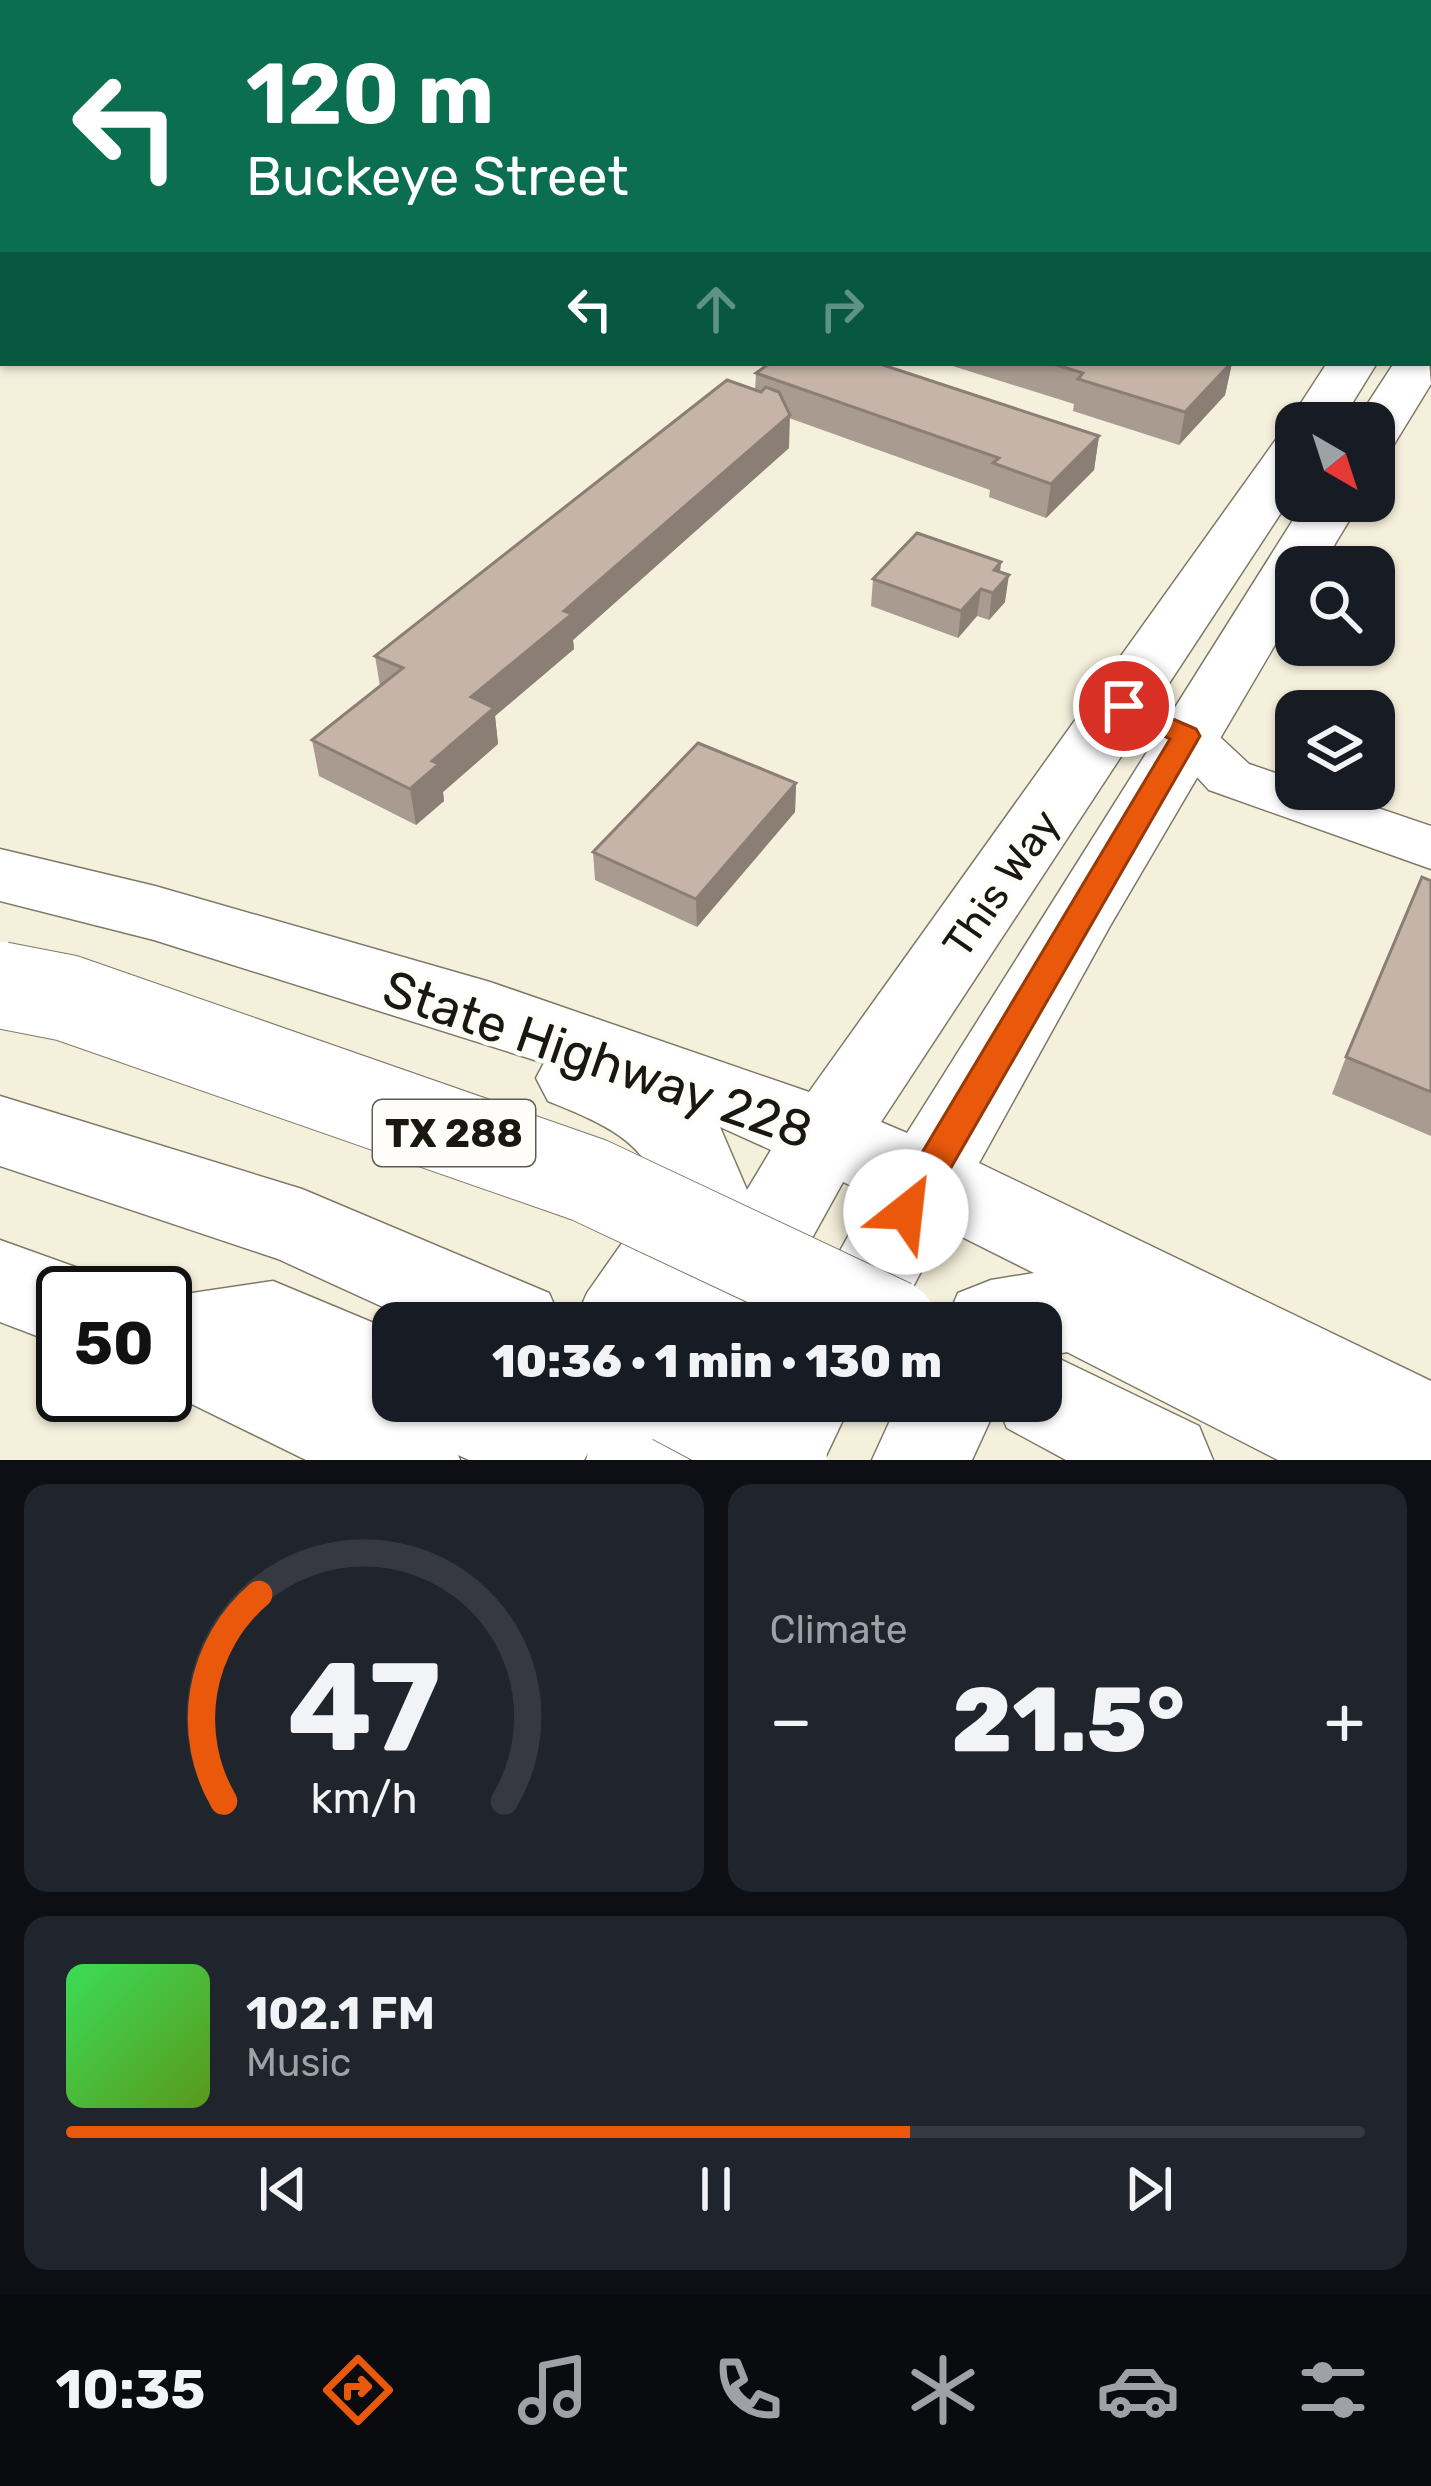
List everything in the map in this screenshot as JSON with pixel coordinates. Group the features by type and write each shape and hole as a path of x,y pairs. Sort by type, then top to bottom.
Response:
{"main road":[{"path":"1395,402 1417,366"},
{"name":"This Way","path":"857,1302 1275,490"},
{"name":"This Way","path":"728,1302 825,1136 1316,522"},
{"name":"State Highway 228","path":"0,875 136,908 490,1013 734,1096 998,1210 1431,1431"},
{"name":"TX 288","path":"0,985 67,998 589,1180 848,1302"},
{"path":"490,1013 515,1053 640,1104 686,1143 705,1195 634,1302"},
{"path":"0,1131 302,1228 468,1302"},
{"path":"0,1281 36,1294"},
{"path":"1062,1312 1073,1310 1368,1454 1431,1442"},
{"path":"192,1338 273,1324 372,1368"},
{"path":"192,1355 411,1460"},
{"path":"1062,1407 1164,1460"},
{"path":"492,1422 539,1443 553,1422"},
{"path":"635,1460 658,1422"},
{"path":"711,1422 784,1460"},
{"path":"772,1460 793,1422"},
{"path":"921,1460 940,1422"}],"street":[{"path":"1155,721 1275,754"},
{"path":"1155,721 1229,777 1431,848"},
{"path":"1395,801 1431,815"}],"building":[{"path":"766,366 886,366 1099,436 1051,484 993,463 999,458 756,373"},
{"path":"1060,366 1228,366 1185,412 1078,379 1083,373"},
{"path":"727,380 761,392 766,387 779,392 790,415 564,611 572,614 471,697 494,708 432,761 439,764 410,789 312,740 403,668 375,656"},
{"path":"917,533 1001,562 994,570 1009,575 993,593 981,589 961,611 873,579"},
{"path":"698,743 796,783 696,899 593,852"},
{"path":"1422,877 1431,881 1431,1092 1346,1057"}],"route":[{"path":"906,1212 1186,736 1124,706"}]}
